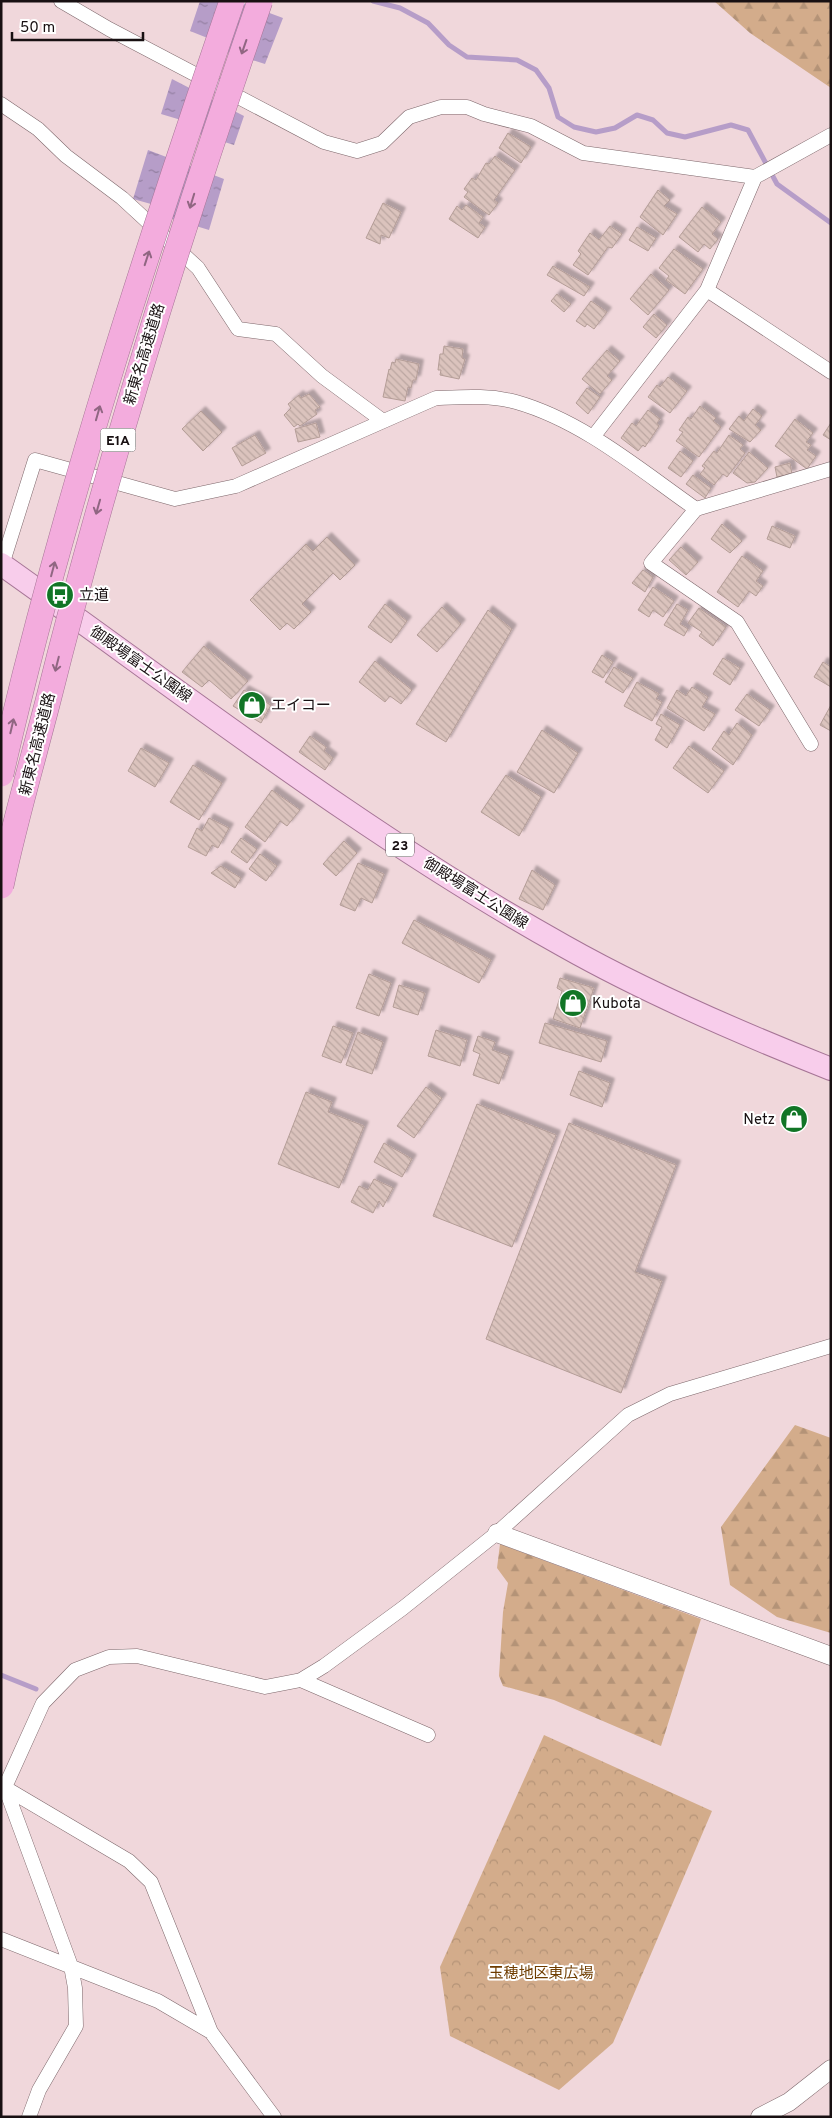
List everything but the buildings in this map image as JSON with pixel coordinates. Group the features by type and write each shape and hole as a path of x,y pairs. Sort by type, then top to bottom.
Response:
{"highway":[{"name":"新東名高速道路","path":"1,774 60,542 106,386 183,144 232,1"},
{"name":"新東名高速道路","path":"1,886 88,541 208,151 260,1"}],"main road":[{"name":"御殿場富士公園線","path":"2,565 305,781 445,876 565,947 684,1006 831,1069"}],"street":[{"path":"61,1 109,29 324,142 357,151 382,143 409,117 441,107 467,107 484,114 531,126 583,153 756,176 831,135"},
{"path":"1,104 38,130 66,156 122,198 198,268 238,328 276,334 322,376 383,421"},
{"path":"593,437 707,290 756,176"},
{"path":"707,290 831,372"},
{"path":"2,565 34,460 176,499 236,486 436,398 469,396 515,402 551,415 593,437 696,509"},
{"path":"811,744 737,622 651,563 696,509 831,469"},
{"path":"29,2117 39,2090 76,2026 74,1988 71,1966 3,1786 43,1703 75,1670 109,1657 137,1656 265,1687 301,1680 324,1666 403,1608 498,1533 628,1415 670,1394 831,1346"},
{"path":"498,1533 831,1656"},
{"path":"301,1680 428,1735"},
{"path":"3,1786 129,1861 151,1882 211,2032 274,2117"},
{"path":"1,1939 158,2001 211,2032"},
{"path":"760,2117 789,2102 831,2069"}],"green space":[{"path":"714,1 831,1 831,88 750,33"},
{"path":"795,1425 831,1438 831,1633 777,1617 730,1585 721,1527"},
{"path":"500,1544 701,1619 661,1746 554,1700 503,1686 499,1676 503,1612 508,1583 497,1568"},
{"name":"玉穂地区東広場","path":"544,1735 712,1811 613,2043 559,2090 450,2036 440,1967"}],"water":[{"path":"200,1 237,1 283,18 265,64 207,46 210,39 190,31"},
{"path":"172,79 244,116 234,145 180,128 181,120 161,114"},
{"path":"148,150 224,179 209,230 150,212 151,204 133,199"}],"waterway":[{"path":"373,1 400,8 428,23 449,45 467,57 517,60 536,70 549,88 558,117 574,127 596,132 615,128 637,115 653,120 667,133 685,137 731,125 748,130 777,184 831,223"},
{"path":"1,1675 36,1689"}],"place":[{"name":"立道","path":"60,595"},
{"name":"エイコー","path":"252,705"},
{"name":"Kubota","path":"573,1003"},
{"name":"Netz","path":"794,1119"}]}
